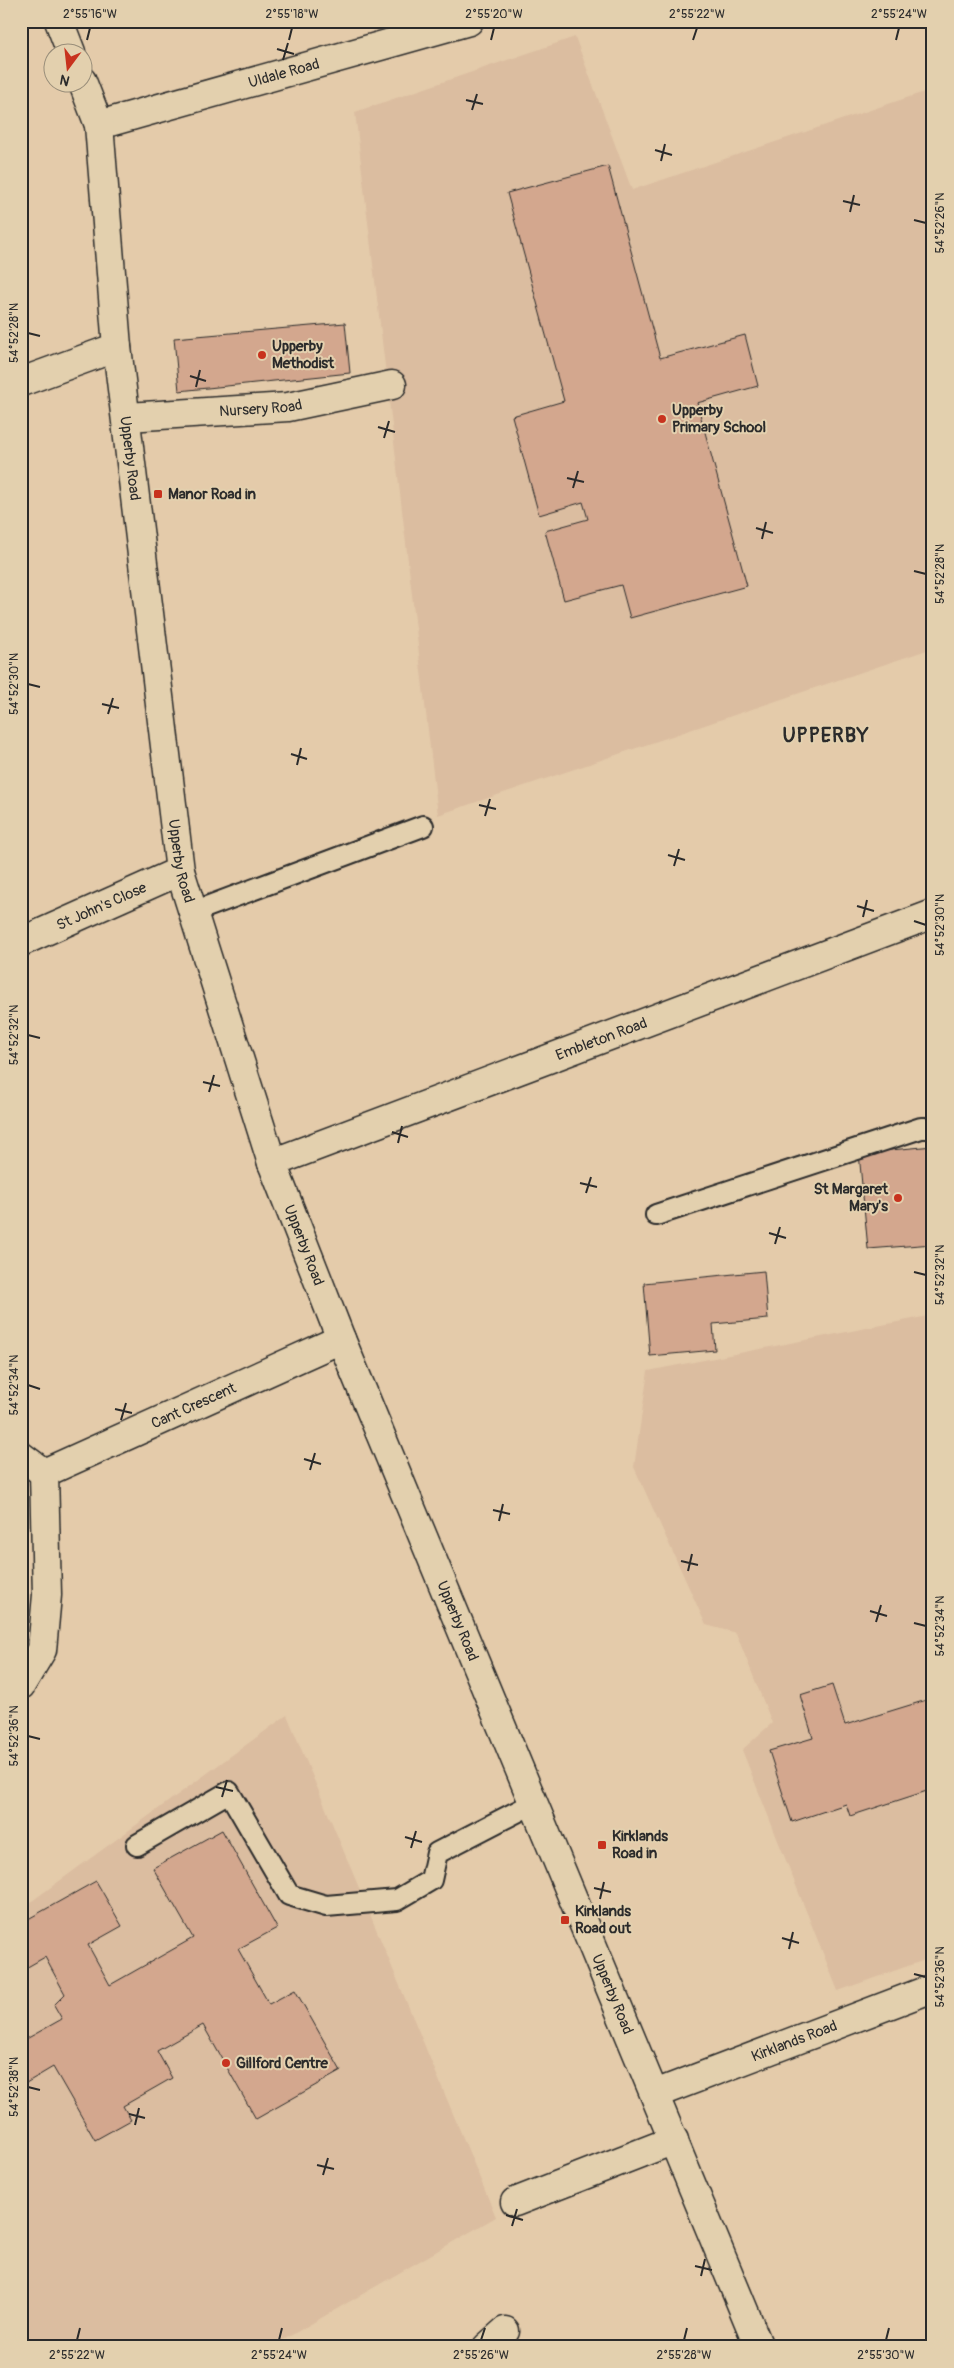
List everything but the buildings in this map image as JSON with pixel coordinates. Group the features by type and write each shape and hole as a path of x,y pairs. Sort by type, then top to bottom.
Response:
{"street":[{"path":"59,21 67,42"},
{"name":"Uldale Road","path":"99,125 469,21"},
{"name":"Upperby Road","path":"86,92 99,125 118,347 180,871 192,912 272,1164 341,1339 759,2347"},
{"path":"21,382 118,347"},
{"name":"Nursery Road","path":"127,417 288,408 392,385"},
{"name":"St John's Close","path":"21,942 180,871"},
{"name":"Embleton Road","path":"272,1164 933,914"},
{"name":"Cant Crescent","path":"44,1473 341,1339"},
{"path":"21,1456 44,1473 47,1595 42,1650 21,1685"},
{"name":"Kirklands Road","path":"655,2094 933,1988"},
{"path":"514,2202 674,2140"}],"lane":[{"path":"192,912 423,826"},
{"path":"656,1215 921,1128 933,1128"},
{"path":"136,1845 230,1792 289,1895 326,1906 397,1900 431,1880 437,1853 534,1803"}],"shaded area":[{"name":"Upperby Primary School","path":"575,37 632,190 933,89 933,648 438,815 355,112"},
{"path":"933,1315 933,1957 838,1991 742,1750 772,1723 736,1633 706,1625 634,1467 648,1371"},
{"name":"Gillford Centre","path":"287,1715 496,2217 271,2347 21,2347 21,1909"}],"place":[{"name":"Upperby Methodist","path":"262,355"},
{"name":"Upperby Primary School","path":"662,419"},
{"name":"Manor Road in","path":"158,494"},
{"name":"St Margaret Mary's","path":"898,1198"},
{"name":"Kirklands Road in","path":"602,1845"},
{"name":"Kirklands Road out","path":"565,1920"},
{"name":"Gillford Centre","path":"226,2063"}],"district":[{"name":"UPPERBY","path":"826,735"}]}
